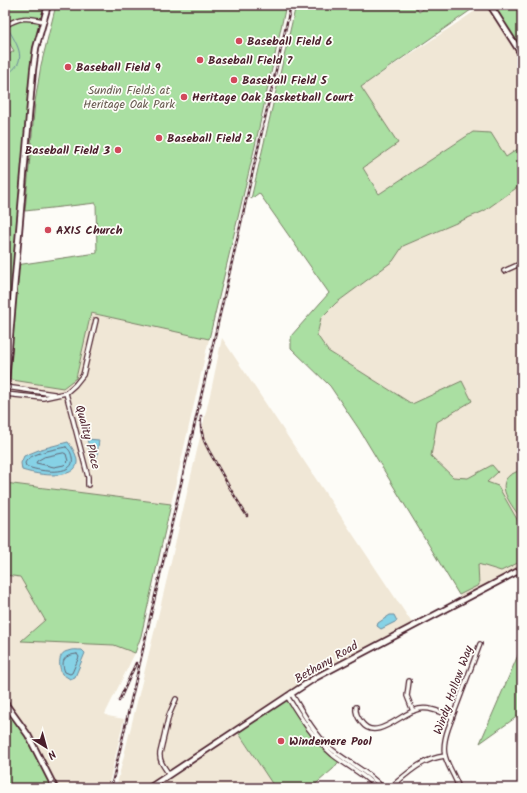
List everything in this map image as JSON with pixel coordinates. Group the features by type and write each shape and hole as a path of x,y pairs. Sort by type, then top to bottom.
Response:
{"main road":[{"path":"5,394 33,70 36,48 48,5"},
{"path":"490,5 522,55"},
{"name":"Bethany Road","path":"149,788 289,695 345,662 522,568"},
{"path":"5,703 28,735 55,788"}],"street":[{"path":"5,26 18,19 28,18 43,21"},
{"path":"504,272 522,263"},
{"path":"5,394 43,398 66,393 75,385 82,375 96,320"},
{"path":"6,387 58,395"},
{"name":"Quality Place","path":"66,393 88,477 88,486"},
{"name":"Windy Hollow Way","path":"459,788 448,767 445,756 445,740 452,717 480,644"},
{"path":"409,681 407,696 413,712"},
{"path":"289,695 309,729 321,743 334,756 363,775 377,788"},
{"path":"289,695 323,741 335,752 366,773 383,788"},
{"path":"169,774 162,764 160,753 169,715 176,698"},
{"path":"356,707 360,721 365,727 372,730 378,729 420,709 430,709 452,717"},
{"path":"390,788 422,762 445,756"}],"shaded area":[{"path":"484,5 522,5 522,41 516,45 522,55 522,146 506,157 491,133 473,132 380,194 363,168 361,87"},
{"path":"522,184 522,568 462,600 359,429 412,404 328,351 317,335 321,318 336,303 393,261 403,246 484,211"},
{"path":"91,313 209,339 171,504 5,483 6,379 76,377"},
{"path":"222,338 414,626 345,662 236,730 275,788 116,788 161,604"},
{"path":"5,575 20,577 46,620 22,641 114,645 135,653 105,714 124,719 108,788 55,788 5,704"}],"green space":[{"name":"Sundin Fields at Heritage Oak Park","path":"5,5 48,5 33,70 16,265 97,253 96,203 25,211 35,102 41,65 56,5 286,5 255,146 209,339 91,313 76,378 63,388 6,379 8,356 5,356 5,57 14,51 5,36"},
{"path":"296,5 414,5 419,12 429,5 478,5 361,87 398,143 363,168 379,194 473,132 491,133 506,157 522,146 522,184 484,211 403,246 393,261 336,303 321,318 317,335 328,351 412,404 462,381 472,401 437,422 431,456 453,477 468,478 492,465 498,472 487,482 498,486 522,528 522,561 501,571 478,564 479,585 459,595 359,429 330,386 291,348 291,336 329,293 259,193 251,199"},
{"path":"490,5 522,5 522,41 516,45"},
{"path":"522,469 522,520 507,498 504,486 510,475"},
{"path":"5,483 171,504 141,636 135,653 114,645 21,641 45,620 20,577 5,575"},
{"path":"522,646 522,713 480,743"},
{"name":"Windemere Pool","path":"287,696 309,729 340,760 333,769 311,788 275,788 236,729"},
{"path":"5,706 24,729 55,788 5,788"}],"water":[{"path":"87,439 99,440 96,463 91,455"},
{"path":"68,442 76,455 77,464 73,470 65,474 55,475 32,473 22,470 21,463 24,456 41,449"},
{"path":"390,615 394,615 397,621 381,629 377,626 378,623"},
{"path":"70,650 82,650 85,653 75,677 70,679 62,674 60,668 60,657 64,652"}],"waterway":[{"path":"5,75 13,70 20,59 18,47 7,27"},
{"path":"5,253 5,286"}],"railway":[{"path":"111,788 291,5"},
{"path":"201,416 201,430 207,447 247,516"},
{"path":"119,701 136,663"}],"place":[{"name":"Baseball Field 6","path":"239,41"},
{"name":"Baseball Field 7","path":"200,60"},
{"name":"Baseball Field 9","path":"68,67"},
{"name":"Baseball Field 5","path":"234,80"},
{"name":"Heritage Oak Basketball Court","path":"184,97"},
{"name":"Baseball Field 2","path":"159,138"},
{"name":"Baseball Field 3","path":"118,150"},
{"name":"AXIS Church","path":"48,230"},
{"name":"Windemere Pool","path":"281,741"}]}
